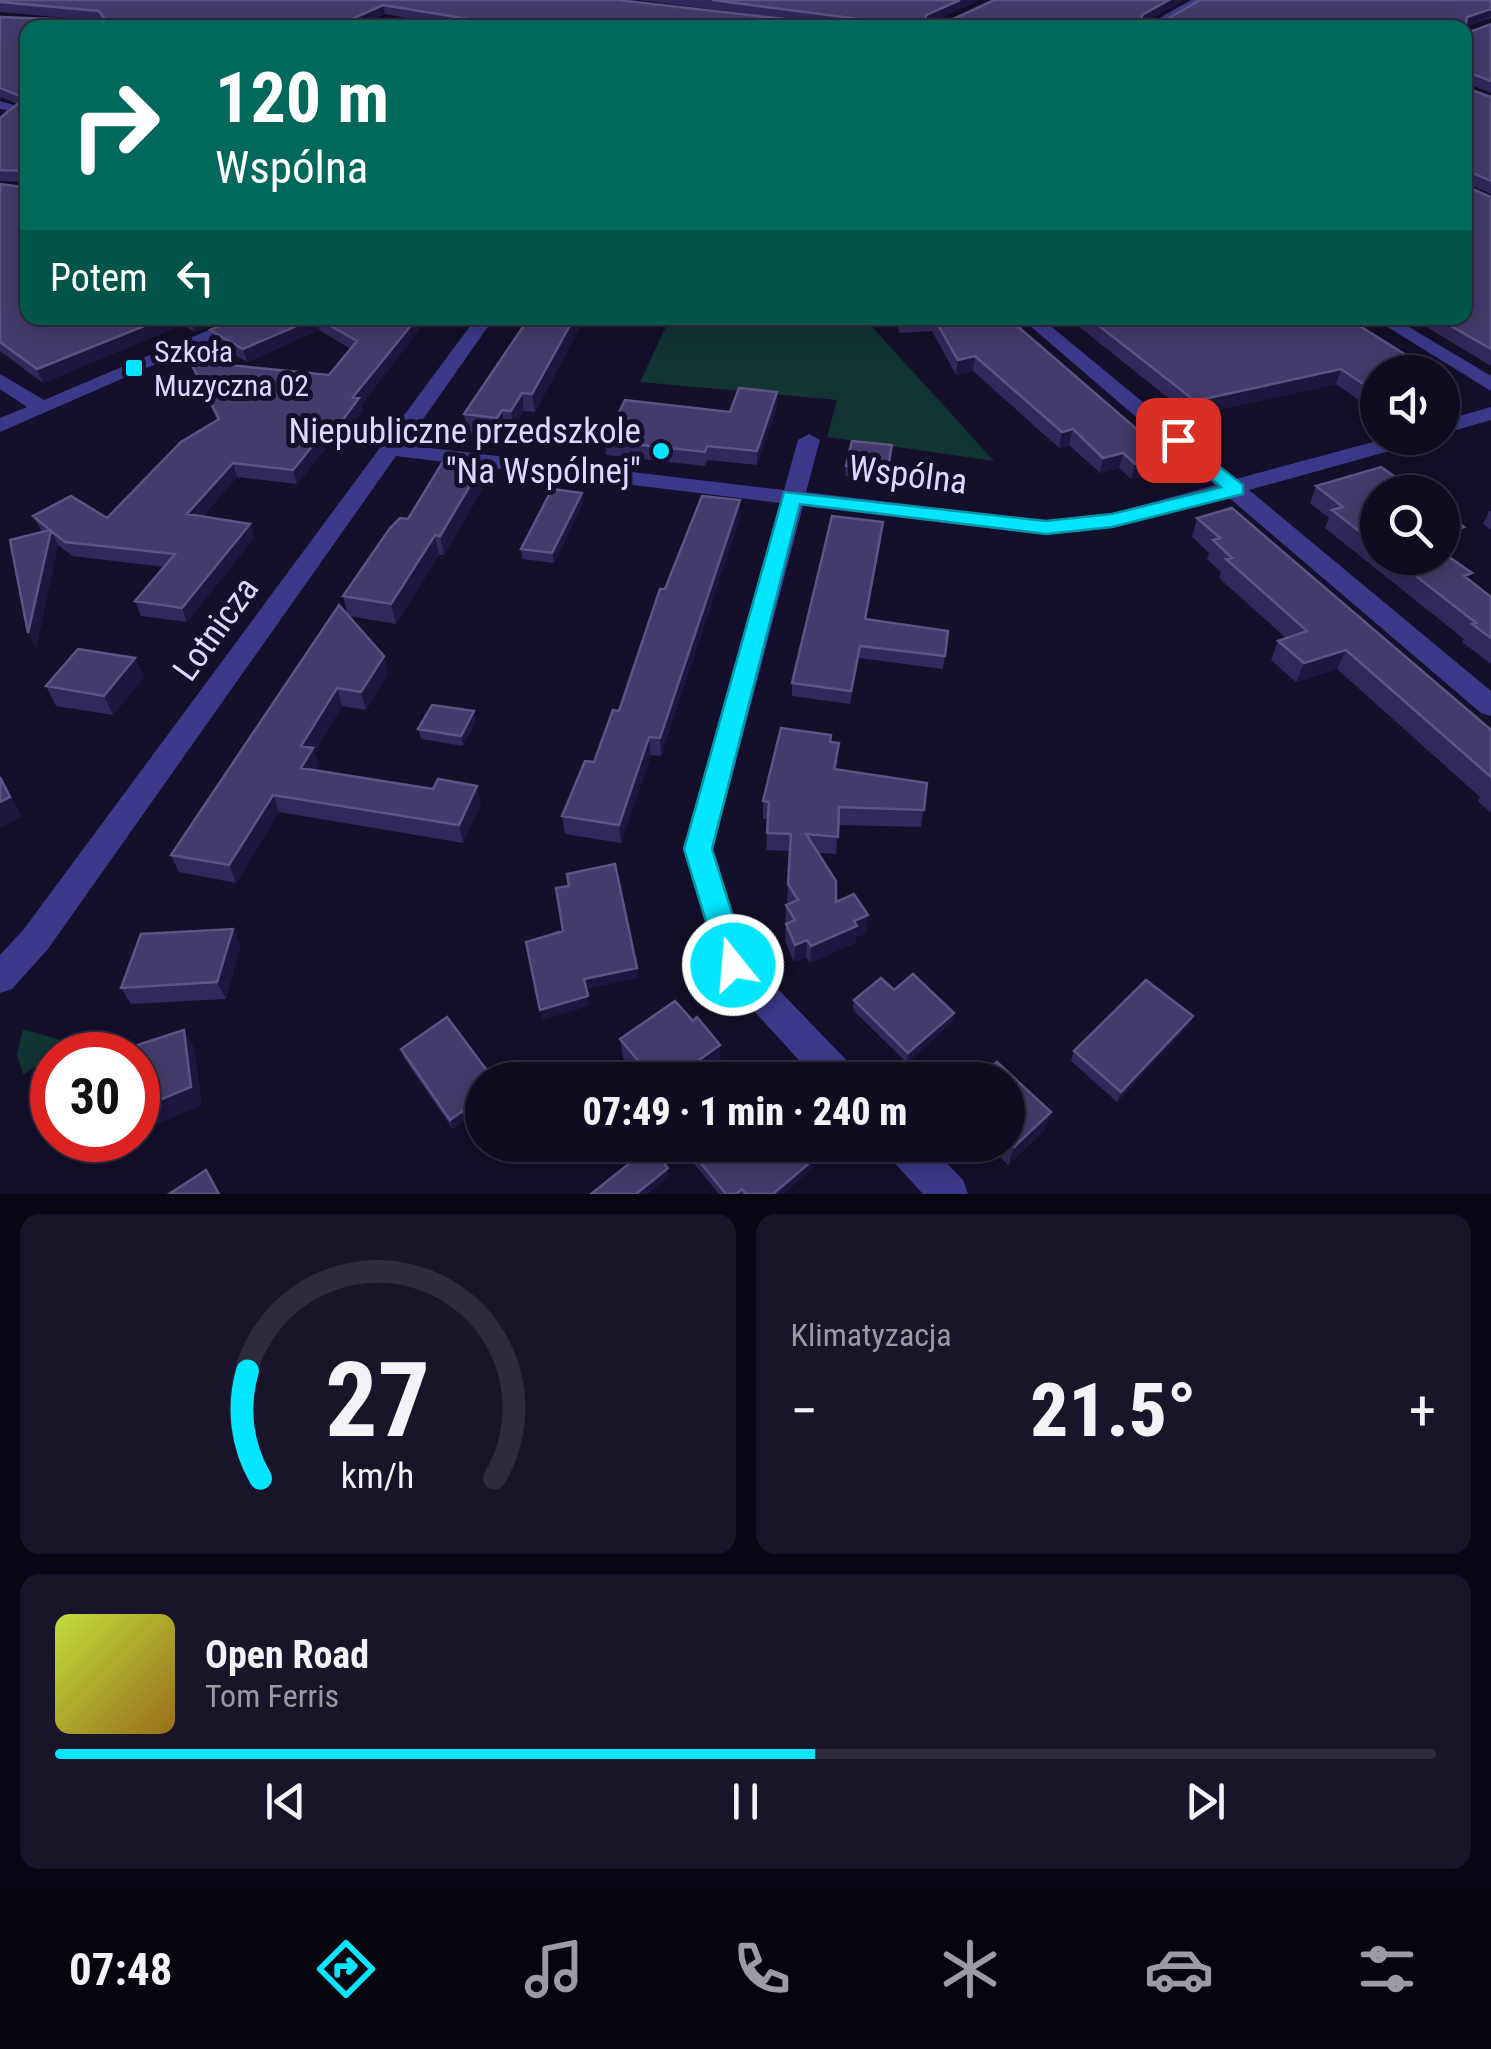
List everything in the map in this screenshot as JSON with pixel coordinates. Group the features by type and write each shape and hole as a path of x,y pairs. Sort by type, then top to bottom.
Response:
{"street":[{"path":"1163,20 1200,0"},
{"path":"0,105 18,108 0,125"},
{"path":"0,426 236,325"},
{"name":"Lotnicza","path":"0,978 36,939 480,325"},
{"path":"1038,325 1491,706"},
{"path":"1393,325 1491,385"},
{"path":"0,380 43,408"},
{"path":"1460,423 1491,414"},
{"path":"808,440 698,849 733,965 825,1062"},
{"name":"Wspólna","path":"388,449 1046,528 1112,521 1360,453"},
{"path":"919,1162 949,1194"}],"green space":[{"path":"667,325 870,325 994,461 827,437 837,400 640,382"},
{"path":"23,1029 33,1032 30,1032 30,1070 23,1075 17,1054"}],"building":[{"path":"618,0 793,20 475,20 383,5 350,20 105,20 99,11 0,2"},
{"path":"712,0 960,0 926,15 925,20 843,20 859,19"},
{"path":"994,0 1169,0 1142,15 1141,20 951,20"},
{"path":"1200,0 1491,0 1491,9 1467,17 1165,20"},
{"path":"0,17 80,20 20,20 20,96 0,88"},
{"path":"1491,24 1491,81 1472,74 1472,31"},
{"path":"1472,90 1491,97 1491,181 1472,173"},
{"path":"20,102 20,171 0,170 0,118"},
{"path":"0,184 20,187 20,325 147,325 37,369 0,342"},
{"path":"1472,189 1491,197 1491,349 1449,325 1472,325"},
{"path":"221,325 299,325 243,349 210,330"},
{"path":"329,325 411,325 353,397 359,398 339,425 330,424 293,470 233,463 187,514 250,524 182,608 135,601 175,554 65,542 51,531 28,633 10,540 50,530 33,516 71,496 107,518 181,442 219,419 190,361 329,375 357,341"},
{"path":"524,325 570,325 532,394 522,393 511,411 502,410 497,418 464,414"},
{"path":"938,325 1016,325 1168,456 1135,464 1123,453 1103,458 1073,429 1062,432 975,356 958,360"},
{"path":"1098,325 1358,325 1406,355 1360,355 1360,382 1341,369 1195,401"},
{"path":"739,388 777,392 757,451 707,446 705,452 605,441 625,400 730,412"},
{"path":"852,441 892,445 887,471 846,466"},
{"path":"442,463 480,469 440,536 435,535 391,604 343,596 390,528 400,518 408,519"},
{"path":"1381,467 1393,475 1360,475 1360,532 1332,510 1343,507 1316,486"},
{"path":"552,489 582,493 552,553 521,549"},
{"path":"702,496 740,500 660,738 649,737 619,825 562,816 585,761 594,762 613,710 619,711 660,589 665,589"},
{"path":"1232,508 1491,730 1491,777 1346,650 1304,663 1278,641 1307,631 1226,559 1232,558 1213,540 1220,538 1197,518"},
{"path":"832,516 883,522 865,619 948,631 945,656 860,646 851,691 792,683"},
{"path":"1460,565 1472,573 1464,576 1491,597 1491,638 1472,624 1476,623 1415,575 1460,575"},
{"path":"339,605 384,656 361,692 337,688 301,746 313,748 301,768 433,789 438,779 477,786 459,825 273,795 229,865 171,855"},
{"path":"78,649 135,658 104,696 46,686"},
{"path":"432,705 474,711 461,736 418,729"},
{"path":"781,728 831,735 830,742 839,743 834,769 927,783 924,810 839,807 838,837 806,834 836,881 836,902 854,894 868,915 854,921 857,926 811,946 807,940 795,945 786,924 795,920 786,905 798,900 788,884 791,834 767,833 769,802 763,801"},
{"path":"0,777 10,797 0,802"},
{"path":"615,864 637,968 584,979 588,996 540,1010 526,942 563,931 556,888 569,886 567,874"},
{"path":"233,929 217,982 121,988 141,934"},
{"path":"913,974 954,1013 908,1053 854,1000 881,978 894,990"},
{"path":"1146,980 1193,1016 1121,1092 1074,1051"},
{"path":"675,1001 693,1021 697,1017 720,1045 696,1062 639,1062 620,1039"},
{"path":"447,1017 481,1062 465,1062 465,1109 450,1120 401,1049"},
{"path":"184,1030 191,1087 160,1100 160,1038"},
{"path":"1025,1088 1051,1112 1025,1137"},
{"path":"631,1162 663,1162 668,1168 636,1194 591,1194"},
{"path":"700,1162 810,1162 773,1194 746,1194 742,1189 726,1194"},
{"path":"206,1170 219,1194 169,1194"}],"place":[{"name":"Szkoła Muzyczna 02","path":"134,368"},
{"name":"Niepubliczne przedszkole \"Na Wspólnej\"","path":"661,451"}],"route":[{"path":"733,965 698,849 792,496 1046,528 1112,521 1236,489 1178,440"}]}
